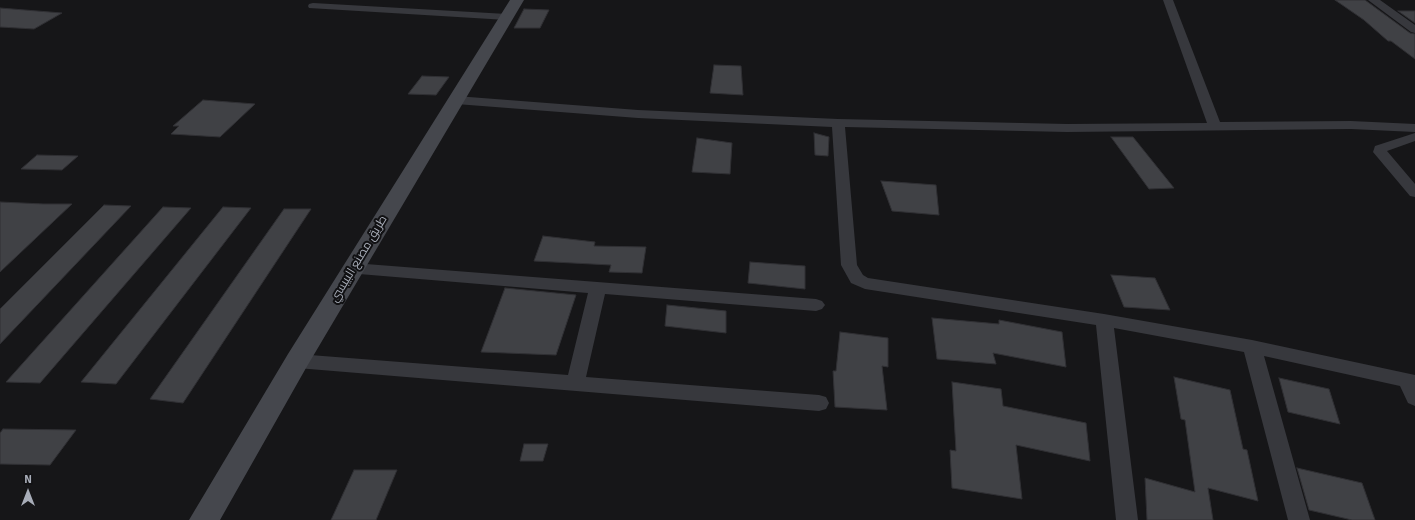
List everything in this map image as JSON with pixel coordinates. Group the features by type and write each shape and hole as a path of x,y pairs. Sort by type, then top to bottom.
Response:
{"main road":[{"name":"طريق مصنع البيبسي","path":"204,520 297,361 512,8"}],"street":[{"path":"1168,0 1215,126"},
{"path":"1372,0 1415,30"},
{"path":"313,6 512,8"},
{"path":"456,100 638,114 838,123 1067,128 1351,126 1415,128"},
{"path":"838,123 848,266 857,279 865,283 1104,320 1252,347 1411,381 1415,398"},
{"path":"1415,137 1380,149 1380,152 1415,193"},
{"path":"353,269 816,306"},
{"path":"575,384 598,288"},
{"path":"1104,320 1128,520"},
{"path":"1252,347 1299,520"},
{"path":"297,361 820,403"}],"building":[{"path":"1335,0 1365,0 1410,33 1415,34 1415,59 1391,41 1388,41 1364,20"},
{"path":"0,8 62,13 34,29 0,27"},
{"path":"524,9 549,10 540,28 514,28"},
{"path":"1398,11 1415,11 1415,23"},
{"path":"714,65 741,66 743,95 710,93"},
{"path":"422,76 449,77 436,95 408,94"},
{"path":"203,100 255,104 220,137 171,134 179,126 173,126"},
{"path":"814,133 829,137 828,156 815,155"},
{"path":"1111,137 1133,137 1174,188 1149,189"},
{"path":"697,138 732,143 730,174 692,172"},
{"path":"37,155 78,156 62,170 21,169"},
{"path":"881,181 936,185 939,215 892,211"},
{"path":"0,202 44,204 72,204 0,272"},
{"path":"104,205 131,206 0,344 0,309"},
{"path":"163,207 191,208 40,383 6,382"},
{"path":"223,207 251,208 116,384 81,382"},
{"path":"284,209 311,209 183,403 150,399"},
{"path":"543,236 595,242 594,246 646,247 642,273 609,272 611,265 534,261"},
{"path":"750,262 805,266 805,289 748,283"},
{"path":"1111,275 1155,278 1170,310 1124,307"},
{"path":"505,288 576,295 556,355 481,352"},
{"path":"667,305 726,311 726,333 665,326"},
{"path":"932,318 999,324 999,320 1062,332 1066,367 993,353 996,364 937,359"},
{"path":"840,332 888,338 888,367 882,366 887,410 835,407 833,371 836,371"},
{"path":"1174,377 1230,390 1243,449 1247,450 1258,501 1208,488 1213,520 1147,520 1145,478 1195,492 1185,420 1181,419"},
{"path":"1279,378 1329,389 1340,424 1288,412"},
{"path":"952,382 1001,389 1003,406 1086,423 1090,461 1016,445 1022,499 952,488 950,450 956,451"},
{"path":"3,429 76,430 50,465 0,464 0,433"},
{"path":"524,444 548,444 543,461 520,461"},
{"path":"1297,468 1362,483 1375,520 1352,520 1309,510"},
{"path":"354,470 397,470 376,520 331,520"}]}
